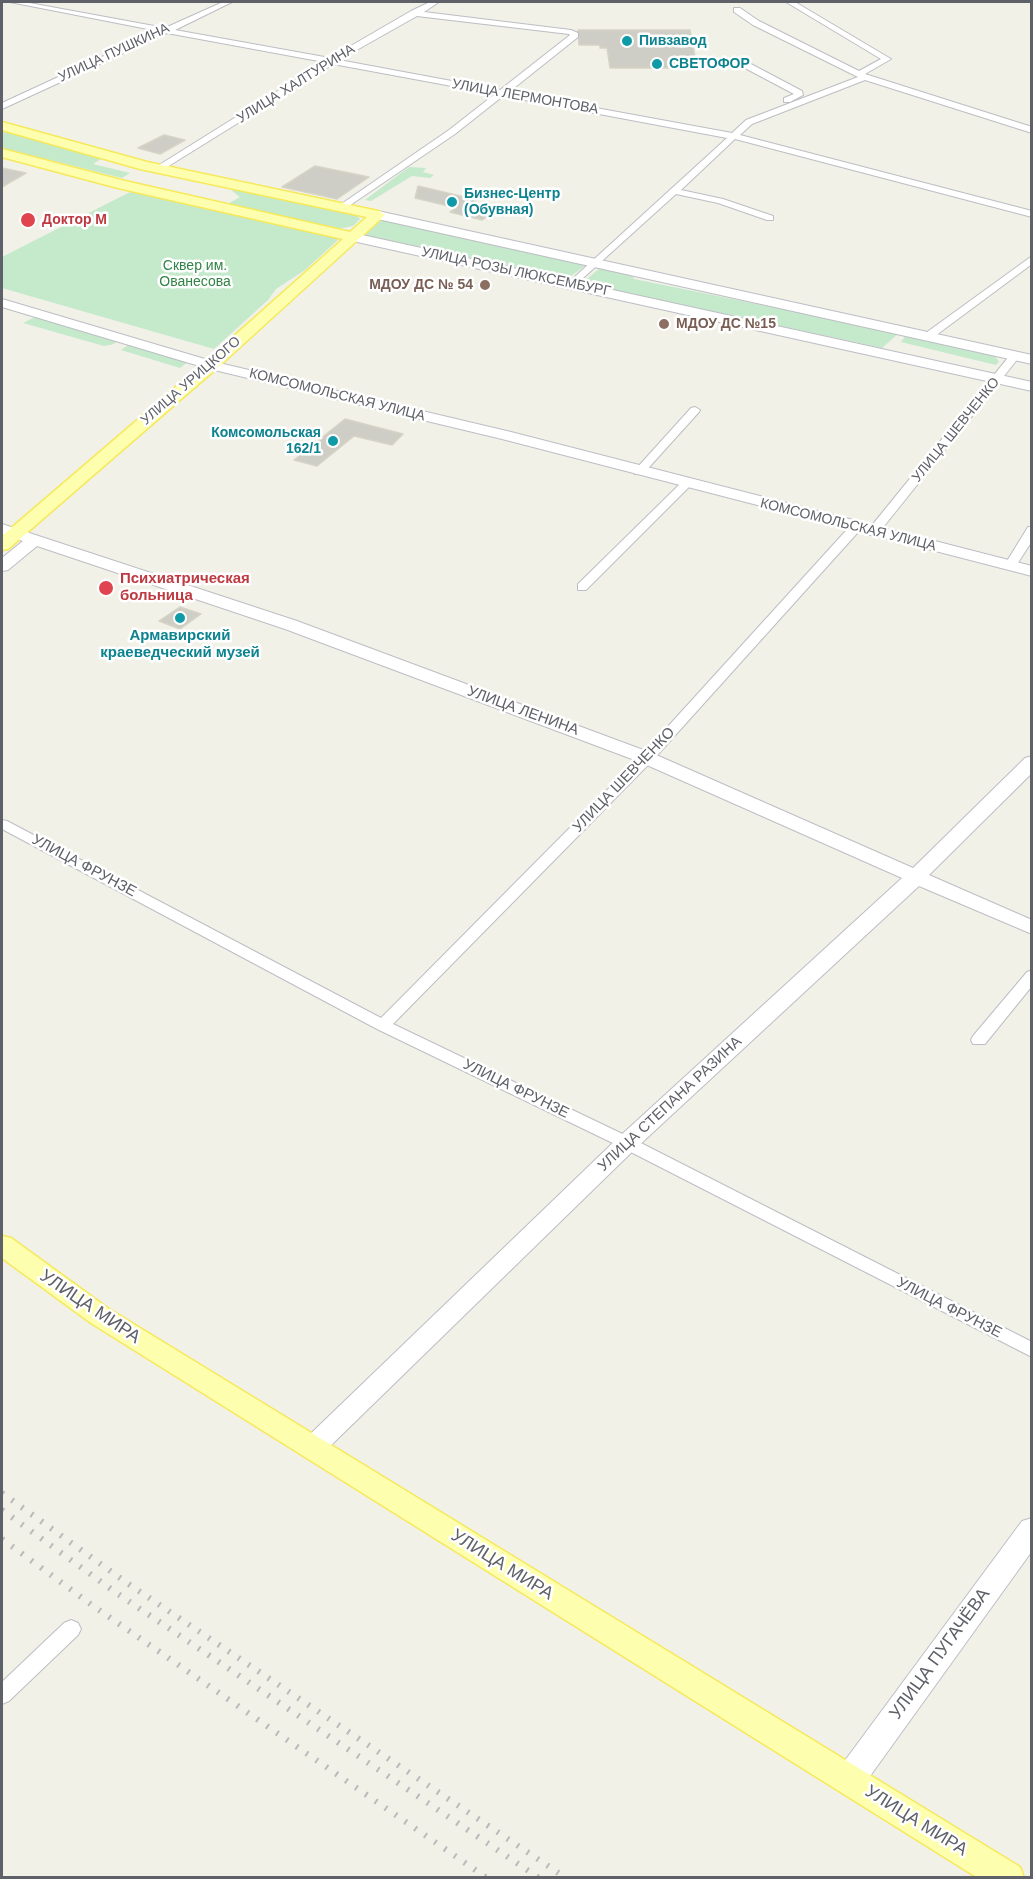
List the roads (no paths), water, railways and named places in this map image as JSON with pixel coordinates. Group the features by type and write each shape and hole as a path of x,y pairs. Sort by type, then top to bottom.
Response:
{"main road":[{"name":"УЛИЦА РОЗЫ ЛЮКСЕМБУРГ","path":"2,126 159,169 343,207 1032,360"},
{"name":"УЛИЦА РОЗЫ ЛЮКСЕМБУРГ","path":"2,153 123,185 1032,387"},
{"name":"УЛИЦА УРИЦКОГО","path":"5,534 211,364 378,215"},
{"name":"КОМСОМОЛЬСКАЯ УЛИЦА","path":"2,303 211,364 505,435 639,472 1032,572"},
{"name":"УЛИЦА ЛЕНИНА","path":"5,534 36,539 291,625 647,758 1032,927"},
{"path":"2,566 36,539"},
{"name":"УЛИЦА СТЕПАНА РАЗИНА","path":"312,1448 627,1143 917,876 1032,762"},
{"name":"УЛИЦА МИРА","path":"2,1245 100,1316 1008,1878"},
{"name":"УЛИЦА ПУГАЧЁВА","path":"849,1780 1032,1529"}],"street":[{"name":"УЛИЦА ПУШКИНА","path":"2,106 228,2"},
{"name":"УЛИЦА ХАЛТУРИНА","path":"159,169 330,62 435,2"},
{"path":"572,285 749,122 862,76 887,59 790,2"},
{"name":"УЛИЦА ЛЕРМОНТОВА","path":"15,3 733,136 1032,214"},
{"path":"737,10 756,23 862,76 1032,130"},
{"path":"343,207 424,152 575,34 414,13"},
{"path":"746,65 799,93 766,110 769,113"},
{"path":"673,191 720,201 770,218"},
{"path":"927,337 1032,259"},
{"name":"УЛИЦА ШЕВЧЕНКО","path":"873,532 1015,356"},
{"path":"639,472 695,410"},
{"path":"582,586 686,484"},
{"name":"УЛИЦА ШЕВЧЕНКО","path":"383,1025 647,758 856,527"},
{"path":"1010,566 1032,530"},
{"name":"УЛИЦА ФРУНЗЕ","path":"2,824 383,1025 627,1143 1032,1350"},
{"path":"979,1040 1032,975"},
{"path":"2,1695 71,1629"}],"railway":[{"path":"2,1493 127,1583 566,1878"},
{"path":"2,1510 115,1592 539,1878"},
{"path":"2,1539 96,1608 487,1878"}],"place":[{"name":"Пивзавод","path":"627,41"},
{"name":"СВЕТОФОР","path":"657,64"},
{"name":"Бизнес-Центр (Обувная)","path":"452,202"},
{"name":"Доктор М","path":"28,220"},
{"name":"МДОУ ДС № 54","path":"485,285"},
{"name":"МДОУ ДС №15","path":"664,324"},
{"name":"Комсомольская 162/1","path":"333,441"},
{"name":"Психиатрическая больница","path":"106,588"},
{"name":"Армавирский краеведческий музей","path":"180,618"}],"park label":[{"name":"Сквер им. Ованесова","path":"195,274"}]}
